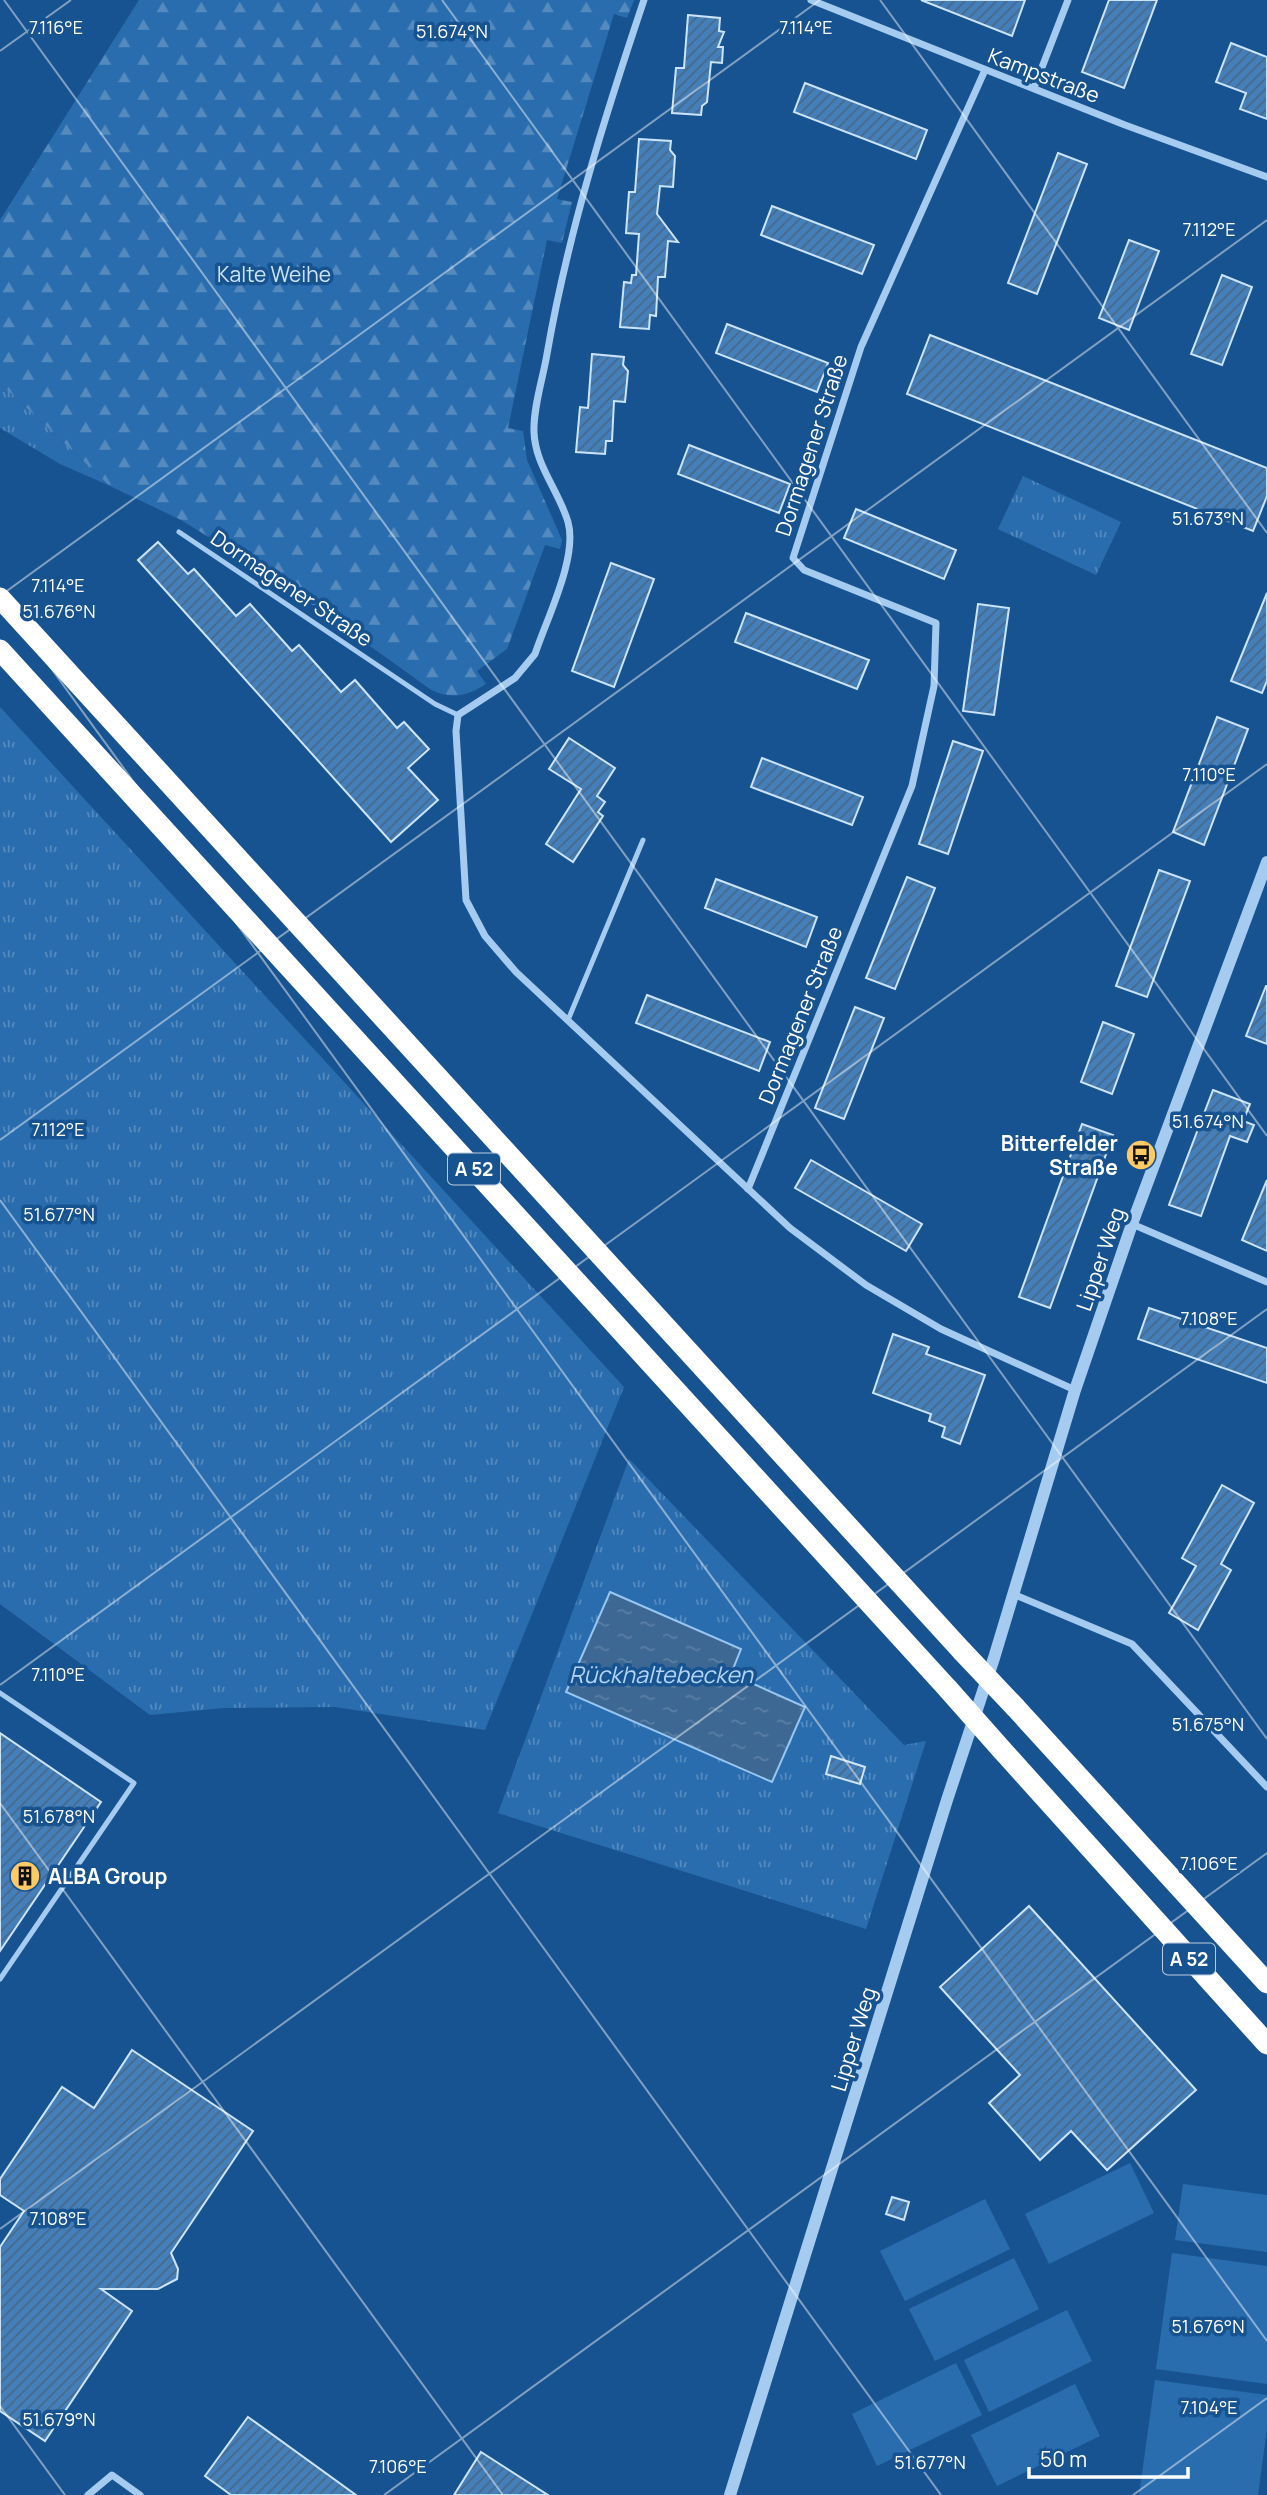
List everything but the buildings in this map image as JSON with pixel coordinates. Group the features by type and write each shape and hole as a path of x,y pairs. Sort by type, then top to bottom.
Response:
{"highway":[{"name":"A 52","path":"0,598 1267,1983"},
{"name":"A 52","path":"0,650 948,1689 1267,2044"}],"street":[{"path":"644,0 609,104 580,211 553,321 534,432 540,459 568,521 571,545 535,654 526,668 458,715 456,732 466,900 493,945 516,972 790,1228 866,1285 941,1329 1075,1390"},
{"name":"Kampstraße","path":"811,0 985,70 1267,177"},
{"path":"1034,88 1068,0"},
{"name":"Dormagener Straße","path":"748,1189 912,786 934,686 936,623 804,570 793,558 805,529 861,347 985,70"},
{"name":"Lipper Weg","path":"730,2495 1075,1390 1132,1224 1267,862"},
{"path":"1132,1224 1267,1282"},
{"path":"1013,1594 1132,1644 1267,1787"},
{"path":"88,2495 112,2475 140,2495"}],"lane":[{"name":"Dormagener Straße","path":"179,532 435,704 458,715"},
{"path":"568,1020 643,840"},
{"path":"0,1693 134,1783 0,1979"}],"green space":[{"name":"Kalte Weihe","path":"139,0 634,0 627,18 614,14 557,199 572,202 562,243 547,240 508,428 523,431 527,460 562,540 560,549 545,545 507,649 477,671 486,684 479,688 459,695 445,695 430,689 241,557 181,520 110,486 0,383 0,220"},
{"path":"0,383 110,486 60,464 0,428"},
{"path":"1023,476 1121,522 1096,575 998,529"},
{"path":"0,707 624,1387 485,1730 335,1707 223,1708 150,1715 0,1604"},
{"path":"629,1459 904,1745 926,1741 866,1929 498,1813"},
{"path":"1130,2163 1154,2213 1049,2264 1025,2214"},
{"path":"1183,2184 1267,2195 1267,2252 1175,2240"},
{"path":"985,2199 1010,2249 905,2301 880,2251"},
{"path":"1172,2253 1267,2266 1267,2384 1156,2369"},
{"path":"1014,2258 1039,2309 935,2361 909,2309"},
{"path":"1067,2310 1092,2361 989,2412 964,2360"},
{"path":"956,2363 982,2415 877,2466 852,2414"},
{"path":"1155,2380 1267,2395 1267,2428 1258,2495 1139,2495"},
{"path":"1075,2384 1100,2436 997,2486 971,2435"}],"water":[{"name":"Rückhaltebecken","path":"610,1592 741,1649 731,1674 805,1707 772,1782 566,1692"}],"place":[{"name":"Bitterfelder Straße","path":"1141,1155"},
{"name":"ALBA Group","path":"25,1876"}]}
